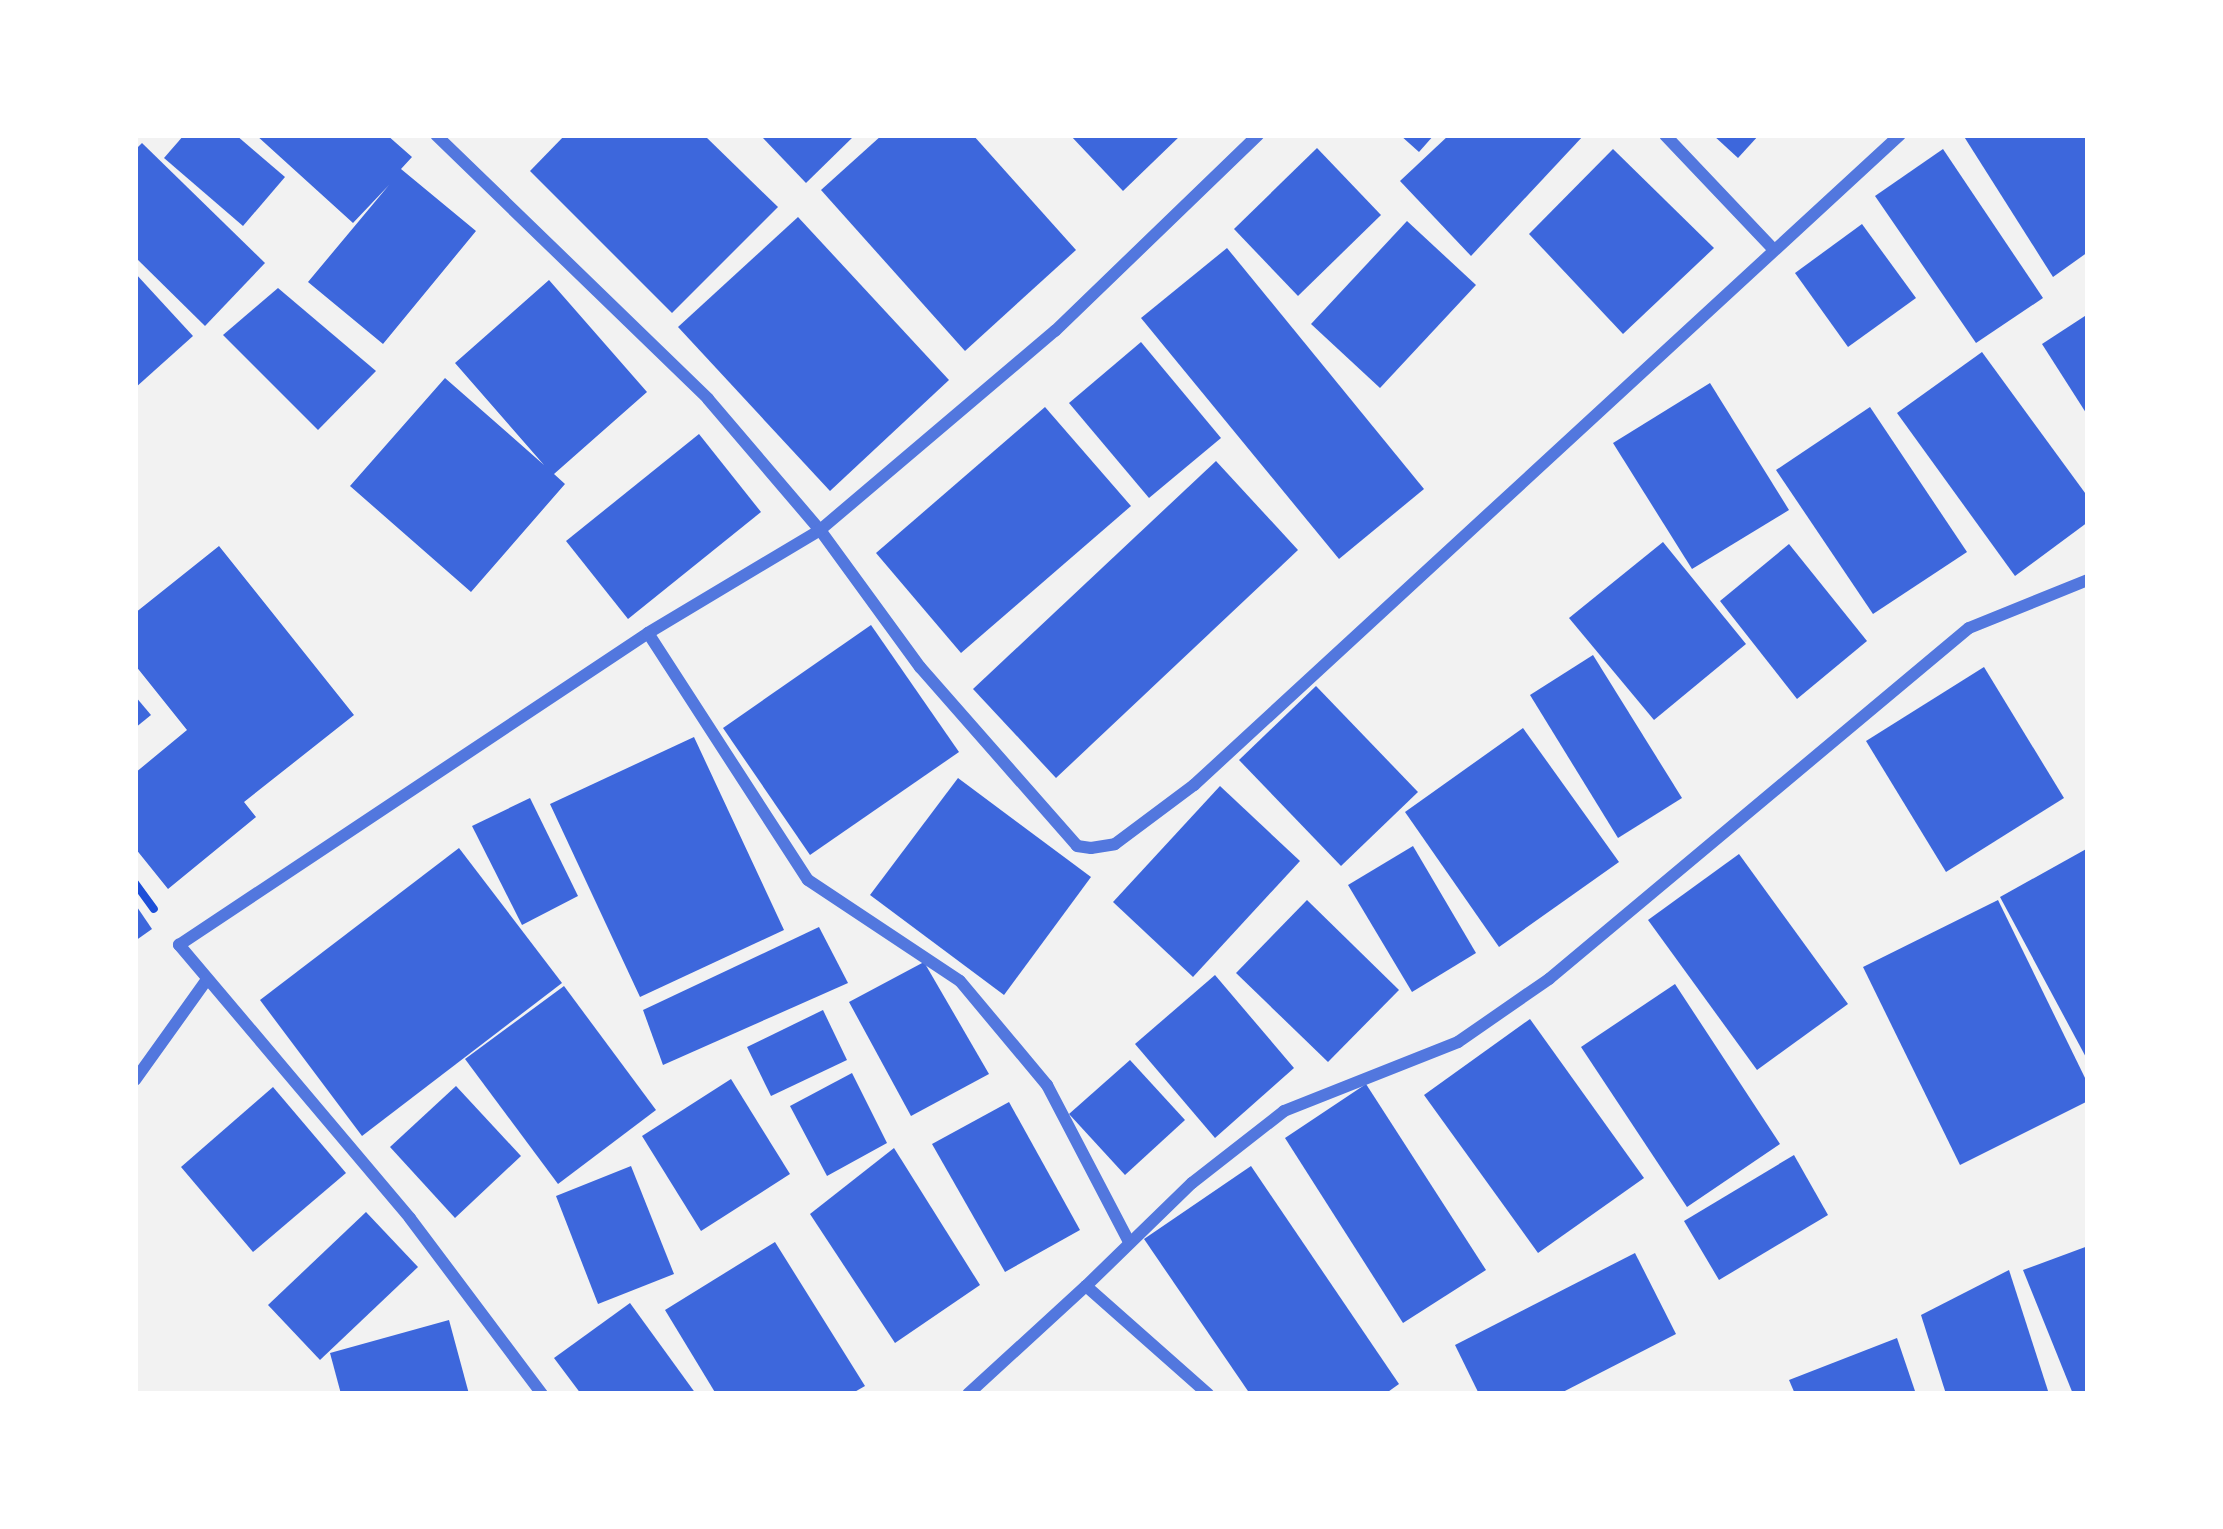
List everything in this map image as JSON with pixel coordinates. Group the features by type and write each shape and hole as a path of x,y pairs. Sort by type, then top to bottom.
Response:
{"street":[{"path":"542,1394 410,1218 179,945 648,633 820,530 1055,331 1258,135"},
{"path":"1665,135 1772,249"},
{"path":"438,136 633,322 820,530 920,667 1077,846 1115,844 1194,785 1900,135"},
{"path":"968,1394 1129,1242 1285,1112 1458,1042 1549,979 1970,628 2088,580"},
{"path":"648,633 808,880 960,982 1047,1084 1129,1242"},
{"path":"135,1080 206,981"},
{"path":"1086,1286 1208,1394"}],"building":[{"path":"184,135 236,135 285,177 243,226 164,158"},
{"path":"256,135 387,135 412,157 401,169 476,231 383,344 308,282 389,185 353,223"},
{"path":"565,135 704,135 778,207 672,313 530,171"},
{"path":"760,135 855,135 806,183"},
{"path":"882,135 973,135 1076,250 965,351 821,190"},
{"path":"1070,135 1181,135 1123,191"},
{"path":"1400,135 1434,135 1419,152"},
{"path":"1449,135 1584,135 1471,256 1400,181"},
{"path":"1713,135 1759,135 1738,158"},
{"path":"1963,135 2088,135 2088,252 2053,277"},
{"path":"142,143 265,263 205,326 135,257 135,150"},
{"path":"1317,148 1381,215 1298,296 1234,229"},
{"path":"1613,149 1714,248 1623,334 1529,234"},
{"path":"1943,149 2043,298 1976,343 1875,196"},
{"path":"798,217 949,380 830,491 678,327"},
{"path":"1407,221 1476,285 1380,388 1311,324"},
{"path":"1862,224 1916,298 1848,347 1795,273"},
{"path":"1227,248 1424,489 1339,559 1141,318"},
{"path":"135,273 193,336 135,388"},
{"path":"549,280 647,392 554,474 565,484 471,592 350,486 445,378 544,465 455,363"},
{"path":"278,288 376,371 318,430 223,335"},
{"path":"2088,314 2088,416 2042,344"},
{"path":"1141,342 1221,438 1149,498 1069,403"},
{"path":"1982,352 2088,497 2088,522 2015,576 1897,413"},
{"path":"1710,383 1789,510 1692,569 1613,443"},
{"path":"1045,407 1131,506 961,653 876,553"},
{"path":"1870,407 1967,552 1873,614 1776,470"},
{"path":"699,434 761,512 628,619 566,541"},
{"path":"1216,461 1298,550 1056,778 973,689"},
{"path":"1663,542 1746,644 1654,720 1569,618"},
{"path":"1789,544 1867,641 1797,699 1720,601"},
{"path":"219,546 354,715 244,802 256,817 168,889 135,848 135,773 187,730 135,665 135,613"},
{"path":"871,625 959,752 810,855 723,728"},
{"path":"1593,655 1682,798 1618,838 1530,695"},
{"path":"1984,667 2064,798 1946,872 1866,741"},
{"path":"1316,686 1418,792 1341,866 1239,760"},
{"path":"135,696 151,715 135,728"},
{"path":"1523,728 1619,862 1499,947 1405,812"},
{"path":"694,737 784,930 640,997 550,804"},
{"path":"958,778 1091,877 1004,995 870,895"},
{"path":"1220,786 1300,861 1193,977 1113,902"},
{"path":"530,798 578,896 522,925 472,826"},
{"path":"1413,846 1476,953 1412,992 1348,885"},
{"path":"459,848 562,983 362,1136 260,1000"},
{"path":"2088,848 2088,1061 2000,897"},
{"path":"1739,854 1848,1004 1757,1070 1648,920"},
{"path":"1307,900 1399,990 1328,1062 1236,973"},
{"path":"1998,900 2088,1084 2088,1101 1960,1165 1863,967"},
{"path":"135,904 152,929 135,941"},
{"path":"819,927 848,983 663,1065 643,1010"},
{"path":"924,962 989,1074 911,1116 849,1002"},
{"path":"1215,975 1294,1068 1215,1138 1135,1044"},
{"path":"1675,984 1780,1144 1687,1207 1581,1047"},
{"path":"564,986 656,1110 558,1184 465,1059"},
{"path":"823,1010 847,1060 771,1096 747,1047"},
{"path":"1530,1019 1644,1178 1538,1253 1424,1095"},
{"path":"1130,1060 1185,1120 1125,1175 1069,1114"},
{"path":"852,1073 887,1143 827,1176 790,1106"},
{"path":"731,1079 790,1174 701,1231 642,1136"},
{"path":"1366,1084 1486,1270 1403,1323 1285,1138"},
{"path":"456,1086 521,1156 455,1218 390,1147"},
{"path":"273,1087 346,1173 253,1252 181,1167"},
{"path":"1009,1102 1080,1230 1005,1272 932,1144"},
{"path":"894,1148 980,1285 895,1343 810,1214"},
{"path":"1794,1155 1828,1215 1719,1280 1684,1221"},
{"path":"631,1166 674,1274 598,1304 556,1196"},
{"path":"1251,1166 1399,1384 1385,1394 1250,1394 1144,1239"},
{"path":"366,1212 418,1267 320,1360 268,1305"},
{"path":"775,1242 865,1386 851,1394 716,1394 665,1310"},
{"path":"2088,1246 2088,1394 2073,1394 2023,1270"},
{"path":"1635,1253 1676,1334 1559,1394 1479,1394 1455,1345"},
{"path":"2009,1270 2049,1394 1946,1394 1921,1315"},
{"path":"630,1303 696,1394 581,1394 554,1358"},
{"path":"449,1320 469,1394 341,1394 330,1353"},
{"path":"1897,1338 1916,1394 1795,1394 1789,1380"}]}
